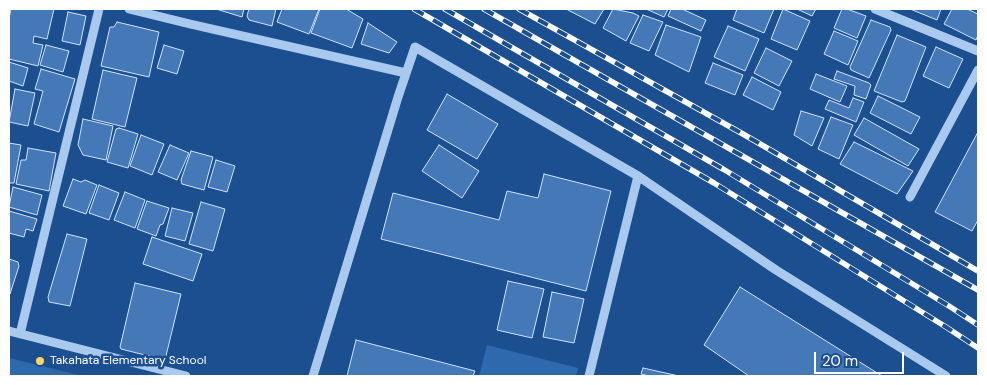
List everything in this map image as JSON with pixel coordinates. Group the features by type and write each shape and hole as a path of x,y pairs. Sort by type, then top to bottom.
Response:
{"street":[{"path":"20,334 99,9"},
{"path":"129,9 406,72"},
{"path":"876,9 978,51"},
{"path":"314,376 415,47 638,176 776,270 946,376"},
{"path":"910,197 978,70"},
{"path":"589,376 638,176"},
{"path":"9,331 186,376"}],"shaded area":[{"path":"487,345 578,368 576,376 479,376"},
{"path":"9,358 83,376 9,376"}],"building":[{"path":"11,9 54,9 47,39 34,36 33,43 43,45 38,66 9,59 9,19"},
{"path":"216,9 244,9 242,17"},
{"path":"249,9 276,9 272,26 249,20 247,16"},
{"path":"282,9 319,9 309,34 277,22"},
{"path":"320,9 346,9 363,19 352,48 311,33"},
{"path":"566,9 604,9 595,24"},
{"path":"613,9 639,16 626,41 603,28"},
{"path":"646,9 668,9 664,17"},
{"path":"671,9 682,9 706,20 701,31 668,16"},
{"path":"737,9 774,9 764,33 733,20"},
{"path":"783,9 810,21 797,50 771,39"},
{"path":"797,9 816,9 812,16"},
{"path":"842,9 866,16 857,38 834,28"},
{"path":"910,9 941,9 937,20"},
{"path":"952,9 967,9 978,14 978,35 976,40 944,24"},
{"path":"68,12 86,16 80,45 62,41"},
{"path":"643,15 663,22 649,51 630,43"},
{"path":"871,20 890,27 891,30 869,78 851,70 850,67"},
{"path":"117,22 159,32 149,77 101,66 110,27 114,27"},
{"path":"368,23 397,42 389,53 361,44"},
{"path":"666,25 701,37 689,72 655,55"},
{"path":"728,26 759,39 745,71 714,57"},
{"path":"834,31 858,41 848,65 824,54"},
{"path":"897,35 926,47 905,101 902,102 874,91"},
{"path":"46,45 69,51 63,72 40,65"},
{"path":"164,45 184,51 177,74 157,68"},
{"path":"936,47 963,59 949,88 923,76"},
{"path":"766,48 792,61 779,86 754,73"},
{"path":"9,62 28,68 23,86 9,81"},
{"path":"713,63 743,75 735,95 705,83"},
{"path":"41,69 75,79 59,132 34,124 43,91 35,89"},
{"path":"103,70 137,78 125,127 92,119"},
{"path":"837,71 869,83 871,85 866,99 854,95 855,86 834,79"},
{"path":"816,74 847,86 840,102 810,89"},
{"path":"752,77 781,92 773,110 743,95"},
{"path":"15,89 35,93 28,126 9,122"},
{"path":"447,94 498,124 477,159 427,130"},
{"path":"878,96 920,117 911,134 870,113"},
{"path":"853,98 864,102 856,122 825,109 829,100 849,108"},
{"path":"801,111 824,118 812,146 794,135"},
{"path":"831,117 853,125 839,159 818,149"},
{"path":"864,118 919,149 908,166 854,135"},
{"path":"83,119 113,126 106,160 83,155 78,145"},
{"path":"119,128 138,134 128,168 107,162 116,129"},
{"path":"978,132 978,220 972,231 935,212"},
{"path":"141,135 164,144 152,175 130,166"},
{"path":"854,142 913,171 897,194 840,164"},
{"path":"9,143 21,145 14,183 9,183"},
{"path":"170,145 189,153 177,180 158,172"},
{"path":"439,145 479,171 462,198 422,171"},
{"path":"28,148 56,153 49,191 16,184 21,160 26,160"},
{"path":"191,151 213,157 204,190 182,184 181,180"},
{"path":"216,160 235,166 227,192 208,187"},
{"path":"544,174 611,191 586,291 381,239 393,193 499,220 507,191 538,198"},
{"path":"73,179 81,182 85,180 97,185 86,214 63,206"},
{"path":"99,185 119,193 109,220 89,213"},
{"path":"13,187 42,195 37,215 9,207"},
{"path":"125,192 145,200 135,228 114,220"},
{"path":"147,201 169,208 156,236 137,229"},
{"path":"201,202 225,209 213,251 189,244"},
{"path":"172,208 193,213 185,241 165,236"},
{"path":"9,211 37,219 33,231 26,229 24,237 9,233"},
{"path":"67,234 87,239 70,306 49,302 48,297"},
{"path":"152,237 202,254 193,281 143,264"},
{"path":"9,259 18,262 19,266 10,294"},
{"path":"508,281 544,289 532,338 497,330"},
{"path":"135,283 181,294 165,360 121,349 120,347"},
{"path":"740,287 882,376 749,376 704,345"},
{"path":"552,292 584,299 574,343 543,337"},
{"path":"356,340 475,371 473,376 347,376"},
{"path":"643,368 679,376 649,376 641,374"}],"railway":[{"path":"414,9 714,183 978,348"},
{"path":"445,9 723,169 978,325"},
{"path":"484,9 978,290"},
{"path":"519,9 743,134 978,271"}],"place":[{"name":"Takahata Elementary School","path":"40,361"}]}
